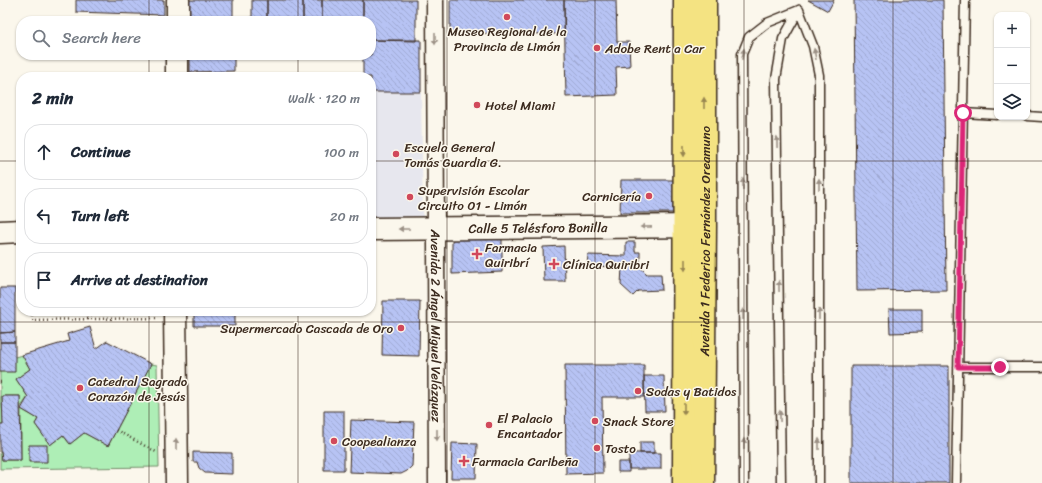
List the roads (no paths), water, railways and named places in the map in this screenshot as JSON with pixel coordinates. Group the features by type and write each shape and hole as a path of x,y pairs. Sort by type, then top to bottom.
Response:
{"highway":[{"name":"Avenida 1 Federico Fernández Oreamuno","path":"685,0 695,226 703,483"},
{"name":"Avenida 1 Federico Fernández Oreamuno","path":"684,483 705,0"}],"main road":[{"path":"178,0 178,16"},
{"path":"177,60 177,72"},
{"name":"Calle 5 Telésforo Bonilla","path":"376,229 695,226"},
{"path":"0,232 16,231"},
{"path":"175,316 177,473"}],"street":[{"name":"Avenida 2 Ángel Miguel Velázquez","path":"435,0 437,483"}],"lane":[{"path":"956,483 965,0"},
{"path":"744,483 742,54 749,37 768,23 799,10"},
{"path":"781,483 776,79 783,39 799,10"},
{"path":"799,10 813,46 819,75 819,483"},
{"path":"963,113 994,115"},
{"path":"1030,116 1042,117"},
{"path":"958,367 1042,368"}],"place":[{"name":"Museo Regional de la Provincia de Limón","path":"507,17"},
{"name":"Adobe Rent a Car","path":"597,48"},
{"name":"Hotel Miami","path":"477,105"},
{"name":"Escuela General Tomás Guardia G.","path":"396,154"},
{"name":"Carnicería","path":"649,196"},
{"name":"Supervisión Escolar Circuito 01 - Limón","path":"410,197"},
{"name":"Farmacia Quiribrí","path":"477,254"},
{"name":"Clínica Quiribri","path":"554,264"},
{"name":"Supermercado Cascada de Oro","path":"401,328"},
{"name":"Catedral Sagrado Corazón de Jesús","path":"80,388"},
{"name":"Sodas y Batidos","path":"638,391"},
{"name":"Snack Store","path":"595,421"},
{"name":"El Palacio Encantador","path":"489,425"},
{"name":"Coopealianza","path":"334,441"},
{"name":"Tosto","path":"597,448"},
{"name":"Farmacia Caribeña","path":"464,461"}]}
